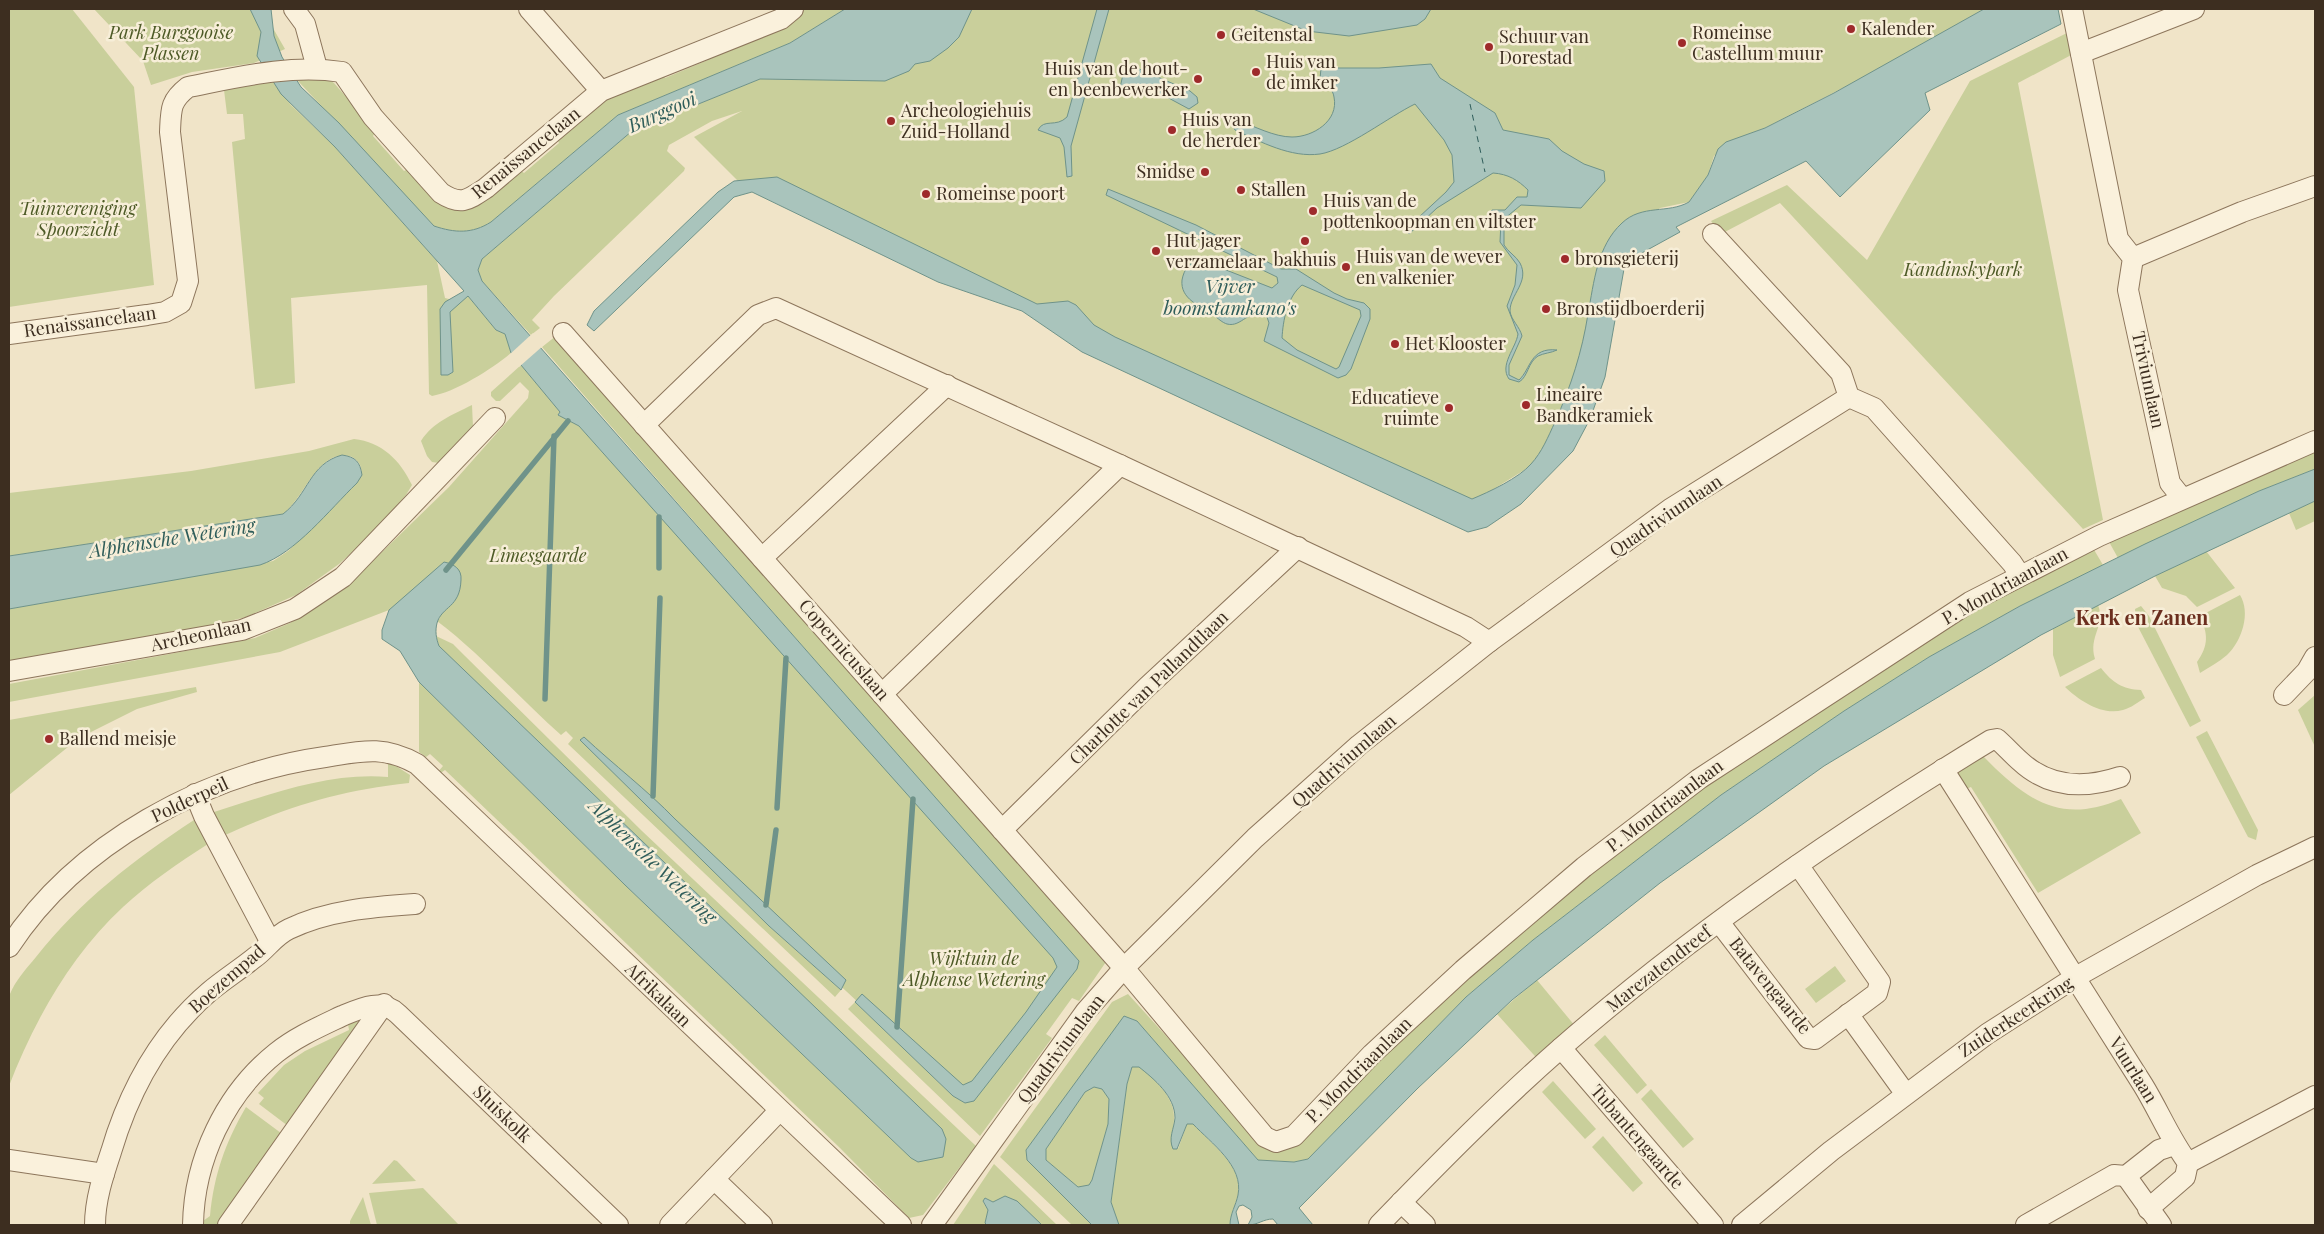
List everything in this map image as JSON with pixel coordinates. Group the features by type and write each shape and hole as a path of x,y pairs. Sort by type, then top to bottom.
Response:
{"street":[{"path":"294,9 305,24 317,68"},
{"path":"2072,9 2118,239 2133,258 2242,212 2315,186"},
{"path":"2081,53 2194,9"},
{"path":"536,11 601,91"},
{"name":"Renaissancelaan","path":"9,334 165,312 180,303 188,281 170,132 171,110 176,96 188,87 294,69 317,68 342,72 373,117 441,193 452,200 466,200 486,188 601,91 782,12"},
{"path":"1713,234 1841,373 1849,397 1874,408 2012,563 2020,575"},
{"name":"Triviumlaan","path":"2133,258 2128,290 2170,483 2182,498"},
{"path":"644,425 758,314 776,308 1298,548 1466,627 1489,642"},
{"name":"Copernicuslaan","path":"563,333 1124,968"},
{"path":"762,558 946,385"},
{"name":"Quadriviumlaan","path":"932,1225 1086,1011 1124,968 1255,838 1352,752 1489,642 1670,509 1849,397"},
{"name":"Archeonlaan","path":"9,671 242,630 295,609 343,576 495,418"},
{"name":"P. Mondriaanlaan","path":"1124,968 1265,1137 1276,1142 1294,1136 1372,1054 1456,977 1584,867 1699,779 1970,602 2099,536 2315,441"},
{"path":"882,694 1120,465"},
{"name":"Charlotte van Pallandtlaan","path":"1002,830 1147,687 1298,548"},
{"path":"2284,695 2307,671 2315,657"},
{"name":"Marezatendreef","path":"1379,1225 1464,1139 1561,1048 1662,965 1837,836 1942,769 1991,740 1998,739 2020,762 2048,779 2086,786 2120,777"},
{"name":"Polderpeil","path":"9,947 49,898 90,859 140,823 195,794 254,772 307,760 348,754 383,750 417,764"},
{"name":"Afrikalaan","path":"417,764 778,1111 900,1225"},
{"path":"1942,769 2074,978"},
{"name":"Boezempad","path":"195,794 204,816 270,941"},
{"name":"Zuiderkeerkring","path":"1742,1225 1905,1093 1987,1034 2074,978 2257,875 2315,847"},
{"name":"Batavengaarde","path":"1719,922 1808,1038 1814,1039 1877,992 1880,982 1798,865"},
{"name":"Boezempad","path":"95,1225 95,1207 104,1174 132,1092 163,1041 207,993 256,957 270,941 288,930 349,910 415,904"},
{"name":"Vuurlaan","path":"2074,978 2143,1084 2159,1111 2174,1145 2188,1163"},
{"path":"193,1225 194,1193 211,1140 223,1116 247,1082 277,1053 313,1029 369,1006 384,1004"},
{"path":"228,1225 384,1004"},
{"name":"Sluiskolk","path":"384,1004 398,1014 618,1225"},
{"path":"1848,1014 1905,1093"},
{"name":"Tubantengaarde","path":"1561,1048 1713,1225"},
{"path":"2148,1209 2185,1177 2188,1163 2315,1096"},
{"path":"670,1225 778,1111"},
{"path":"2026,1225 2114,1176 2126,1176 2159,1150 2174,1145"},
{"path":"9,1160 104,1174"},
{"path":"2126,1176 2161,1225"},
{"path":"714,1179 762,1225"},
{"path":"1401,1202 1424,1225"}],"green space":[{"name":"Tuinvereniging Spoorzicht","path":"9,9 72,9 134,87 154,285 9,307"},
{"name":"Park Burggooise Plassen","path":"94,9 262,9 285,49 254,63 192,72 151,85 143,61"},
{"path":"802,9 845,9 790,43 618,115 491,222 477,229 463,231 434,226 297,80 328,79 334,83 376,131 373,136 404,171 408,169 436,199 453,208 462,209 473,207 520,170 524,173 559,143 557,139 599,101 663,74 665,78 708,60 707,56"},
{"path":"879,9 1984,9 1870,74 1765,128 1746,135 1714,156 1708,175 1689,202 1660,208 1621,245 1552,453 1463,508 1053,323 746,189 694,137 742,111 712,121 669,145 667,151 685,168 684,171 554,296 532,320 540,328 531,335 482,281 478,270 482,259 632,131 760,79 801,80"},
{"name":"Kandinskypark","path":"2071,31 2075,53 2018,83 2103,520 2083,529 1780,203 1721,234 1711,221 1787,185 1867,260 1970,81"},
{"path":"273,82 291,105 335,147 437,261 445,298 453,300 468,296 496,330 505,334 511,353 495,366 473,379 451,390 432,396 429,394 427,285 291,298 295,383 255,389 232,142 245,139 243,114 227,114 224,90"},
{"path":"556,336 1108,959 1079,1001 1072,998 1046,1034 1052,1038 980,1136 848,1009 855,1002 953,1096 965,1103 1077,969 939,814 866,719 542,347"},
{"name":"Limesgaarde","path":"521,365 560,412 558,415 579,426 886,769 1068,963 973,1087 957,1094 667,825 769,926 841,990 835,997 568,744 573,738 566,731 561,735 545,721 485,662 437,621 440,618 404,598 389,610 280,652 9,702 9,684 255,638 290,623 344,589 449,487 528,398 529,391 520,382 500,401 496,401 491,396 491,392"},
{"path":"472,405 473,427 439,463 432,462 427,456 421,441 437,424"},
{"path":"354,439 373,444 389,454 402,468 412,485 406,495 371,535 339,564 296,595 246,617 189,631 9,662 9,609 273,561 288,551 357,483 361,470 358,462 349,456 338,456 328,460 320,467 299,497 283,514 9,556 9,493 191,471 309,451"},
{"path":"2315,448 2315,469 2259,491 2118,558 2108,540"},
{"path":"2315,501 2315,521 2296,530 2289,513"},
{"path":"2093,548 2103,565 2020,606 1929,657 1844,711 1721,795 1533,940 1466,997 1308,1159 1294,1162 1258,1160 1137,1021 1125,1017 1026,1150 1027,1160 1092,1225 1072,1225 1000,1157 1112,1002 1128,994 1267,1147 1289,1148 1433,1009 1578,881 1668,811 1796,723 1924,643 2020,584"},
{"path":"2206,551 2235,588 2197,607 2186,596 2162,588 2155,576"},
{"path":"2240,595 2245,610 2241,635 2227,655 2200,673 2197,662 2204,650 2206,634 2200,616"},
{"path":"2098,605 2100,619 2093,651 2095,659 2060,677 2053,655 2053,629"},
{"path":"2141,606 2149,616 2201,721 2190,727 2136,623 2135,609"},
{"path":"436,636 453,644 642,831 976,1146 923,1215 909,1218 840,1148 445,770 439,774 437,773 443,766 430,754 426,757 419,752 419,682 625,885 911,1158 919,1162 439,646"},
{"path":"2101,668 2118,684 2141,690 2145,698 2126,709 2107,711 2084,702 2065,687"},
{"path":"196,687 197,692 137,709 79,738 9,795 9,720"},
{"path":"2315,695 2315,747 2298,710"},
{"path":"2207,731 2258,830 2256,840 2248,837 2196,737"},
{"path":"1983,756 2014,785 2029,796 2045,804 2062,808 2080,809 2099,806 2121,799 2141,833 2038,893 1971,787 1966,789 1957,775 1960,770"},
{"path":"388,761 410,775 409,783 359,790 314,801 270,816 223,836 211,813 276,792 321,781 366,776 388,777"},
{"path":"194,820 208,844 133,898 104,926 87,946 42,1013 9,1086 7,1023 10,994 18,979 71,917 90,899 151,850"},
{"path":"1835,966 1846,981 1816,1003 1805,989"},
{"path":"1537,980 1580,1032 1543,1065 1497,1014"},
{"path":"366,1019 292,1129 259,1104 264,1098 258,1093 284,1065 305,1051 349,1030 348,1024"},
{"path":"1605,1035 1647,1085 1637,1094 1594,1045"},
{"path":"1139,1066 1162,1089 1171,1103 1174,1118 1173,1136 1178,1149 1187,1124 1193,1124 1231,1165 1236,1174 1238,1195 1230,1225 1119,1225 1111,1202 1127,1084 1132,1067"},
{"path":"1553,1081 1596,1129 1585,1139 1542,1092"},
{"path":"1094,1087 1102,1089 1109,1099 1108,1124 1090,1185 1078,1187 1046,1160 1046,1149 1085,1092"},
{"path":"1651,1089 1694,1139 1683,1148 1641,1099"},
{"path":"246,1107 285,1136 220,1225 204,1225 203,1221 210,1216 214,1187 226,1146"},
{"path":"1603,1136 1643,1183 1633,1192 1592,1147"},
{"path":"394,1160 416,1181 372,1184"},
{"path":"994,1164 1057,1225 1042,1225 1017,1201 993,1202 985,1198 983,1202 988,1210 985,1223 987,1225 953,1225"},
{"path":"423,1188 459,1225 377,1225 369,1193"},
{"path":"363,1197 371,1225 350,1225 350,1221"}],"water":[{"name":"Burggooi","path":"250,9 271,9 274,36 282,57 301,87 339,123 434,226 463,231 477,229 491,222 618,115 790,43 845,9 972,9 959,37 948,48 930,61 915,64 909,71 885,81 760,79 632,131 482,259 478,270 482,281 1079,961 1077,969 974,1101 965,1103 953,1096 855,1002 862,994 963,1085 972,1081 1026,1012 1057,967 1053,958 579,426 558,415 560,412 511,353 505,334 496,330 468,296 450,312 453,372 448,375 441,375 440,309 445,302 464,291 335,147 281,94 257,56 261,32"},
{"path":"1097,9 1109,9 1071,146 1072,176 1067,177 1064,147 1060,138 1038,130 1044,124 1059,122 1067,117"},
{"path":"1253,9 1431,9 1425,19 1417,25 1349,36 1307,31"},
{"path":"1984,9 2058,9 2061,24 1925,93 1930,110 1840,197 1806,161 1676,227 1680,232 1629,260 1624,269 1605,377 1590,419 1573,451 1521,504 1487,527 1468,532 1082,352 1022,311 938,282 752,192 734,197 594,331 587,325 594,311 718,192 734,181 777,177 1037,304 1068,301 1076,305 1094,325 1115,337 1472,499 1495,489 1526,469 1544,444 1561,409 1575,369 1583,342 1595,277 1602,253 1607,242 1622,223 1638,213 1672,208 1689,202 1708,175 1718,149 1726,142 1765,128 1834,93"},
{"path":"1431,64 1440,78 1495,113 1503,130 1549,139 1562,151 1584,164 1604,171 1605,181 1581,208 1521,205 1504,219 1504,245 1520,263 1523,276 1510,311 1522,336 1509,365 1509,375 1519,380 1536,355 1548,350 1557,350 1538,356 1519,382 1509,379 1506,374 1507,362 1518,334 1507,306 1515,285 1517,265 1500,242 1501,221 1490,214 1492,210 1505,210 1517,197 1527,197 1528,190 1524,186 1508,176 1493,173 1437,208 1409,234 1405,230 1446,192 1454,182 1452,155 1444,140 1415,104 1355,140 1320,154 1298,154 1276,148 1235,130 1232,125 1237,120 1285,137 1308,134 1323,126 1332,113 1334,106 1332,92 1320,79 1321,68 1379,68"},
{"path":"1125,65 1130,65 1190,91 1197,97 1198,103 1189,109 1163,95 1152,95 1136,85 1120,88"},
{"name":"Vijver boomstamkano's","path":"1108,189 1196,225 1281,269 1296,269 1334,293 1347,299 1364,303 1370,309 1370,319 1351,369 1346,375 1338,378 1264,341 1269,323 1267,317 1255,314 1237,323 1227,324 1197,305 1184,292 1182,280 1187,267 1198,259 1272,288 1278,283 1277,277 1106,195","holes":["1302,285 1360,310 1361,316 1339,367 1336,369 1297,350 1282,338 1283,324 1289,303"]},
{"name":"Alphensche Wetering","path":"342,455 351,457 358,463 362,475 357,483 312,530 273,559 260,565 9,609 9,556 283,514 299,498 316,472 323,465 331,459"},
{"path":"2315,469 2315,501 2155,576 2041,635 1824,766 1660,883 1512,1000 1418,1088 1299,1208 1313,1225 1278,1225 1273,1219 1248,1225 1252,1217 1251,1210 1243,1205 1239,1206 1236,1212 1239,1225 1230,1225 1239,1184 1231,1165 1217,1147 1193,1124 1187,1124 1177,1149 1173,1149 1171,1137 1175,1118 1171,1102 1163,1089 1139,1067 1132,1067 1127,1084 1111,1202 1119,1225 1092,1225 1027,1160 1026,1150 1124,1016 1137,1021 1258,1160 1294,1162 1308,1159 1466,997 1533,940 1721,795 1844,711 1929,657 2020,606 2145,544 2259,491","holes":["1094,1087 1102,1089 1109,1099 1108,1124 1092,1180 1089,1185 1078,1187 1046,1160 1046,1149 1085,1092"]},
{"name":"Alphensche Wetering","path":"444,562 451,564 459,570 461,580 458,596 439,617 437,623 436,634 439,646 942,1129 946,1139 943,1157 918,1162 911,1158 625,885 419,682 400,651 382,639 382,630 389,610"},
{"path":"584,737 653,798 846,980 841,990 769,926 580,740"},
{"path":"1005,1196 1017,1201 1042,1225 987,1225 985,1223 988,1210 983,1201 985,1198 993,1202"}],"pier":[{"path":"533,333 544,345 519,367 509,355"}],"waterway":[{"path":"446,570 568,421"},
{"path":"545,699 554,436"},
{"path":"659,517 659,568"},
{"path":"653,796 660,598"},
{"path":"777,808 786,658"},
{"path":"897,1027 913,799"},
{"path":"766,905 776,830"}],"ferry route":[{"path":"1470,104 1485,172"}],"place":[{"name":"Kalender","path":"1851,29"},
{"name":"Geitenstal","path":"1221,35"},
{"name":"Romeinse Castellum muur","path":"1682,43"},
{"name":"Schuur van Dorestad","path":"1489,47"},
{"name":"Huis van de imker","path":"1256,72"},
{"name":"Huis van de hout- en beenbewerker","path":"1198,79"},
{"name":"Archeologiehuis Zuid-Holland","path":"891,121"},
{"name":"Huis van de herder","path":"1172,130"},
{"name":"Smidse","path":"1205,172"},
{"name":"Stallen","path":"1241,190"},
{"name":"Romeinse poort","path":"926,194"},
{"name":"Huis van de pottenkoopman en viltster","path":"1313,211"},
{"name":"bakhuis","path":"1305,241"},
{"name":"Hut jager verzamelaar","path":"1156,251"},
{"name":"bronsgieterij","path":"1565,259"},
{"name":"Huis van de wever en valkenier","path":"1346,267"},
{"name":"Bronstijdboerderij","path":"1546,309"},
{"name":"Het Klooster","path":"1395,344"},
{"name":"Lineaire Bandkeramiek","path":"1526,405"},
{"name":"Educatieve ruimte","path":"1449,408"},
{"name":"Ballend meisje","path":"49,739"}],"district":[{"name":"Kerk en Zanen","path":"2142,618"}],"park label":[{"name":"Wijktuin de Alphense Wetering","path":"974,970"}]}
